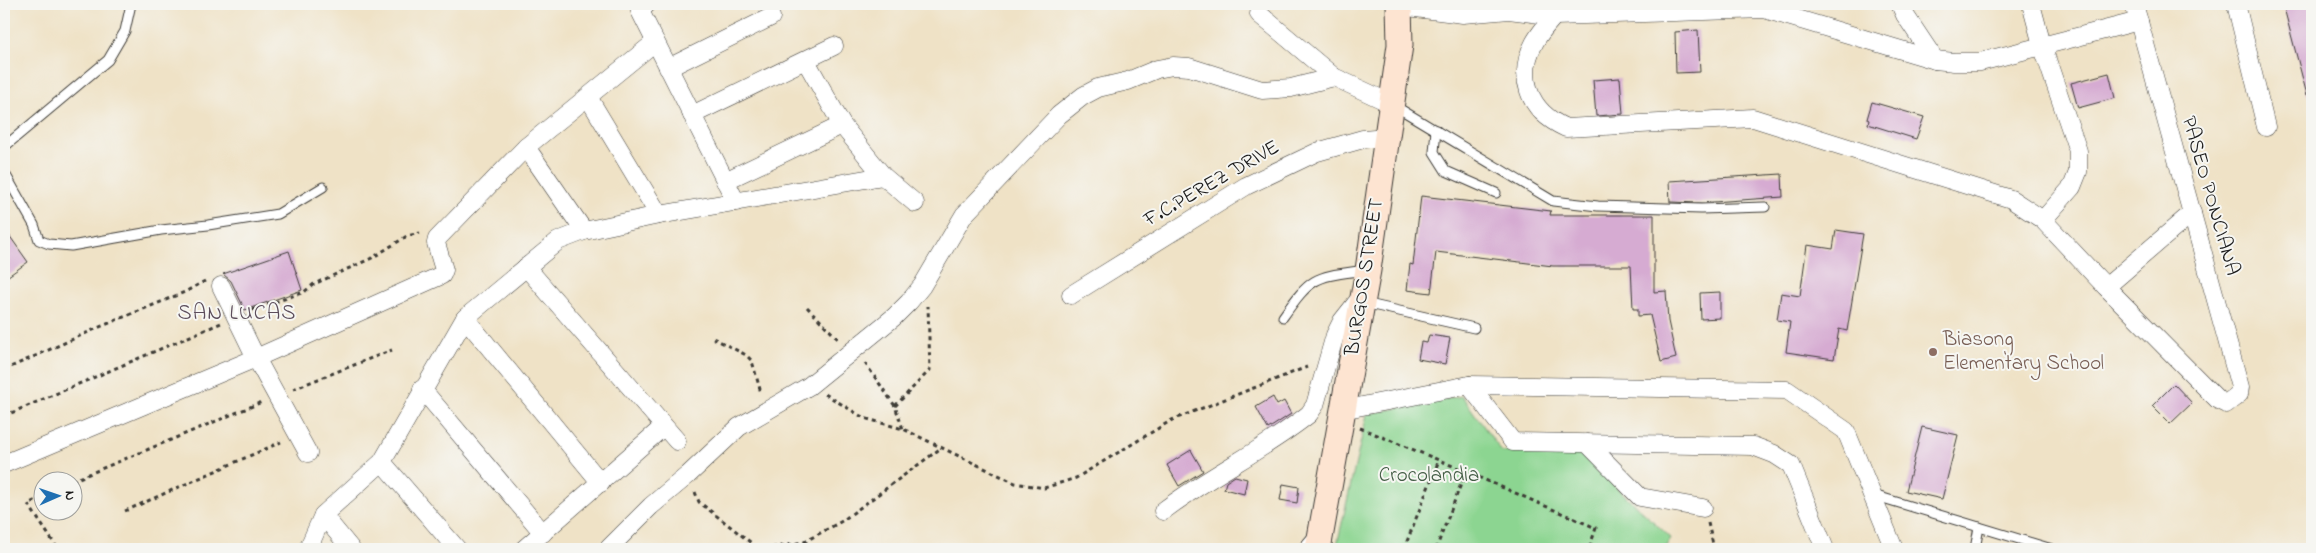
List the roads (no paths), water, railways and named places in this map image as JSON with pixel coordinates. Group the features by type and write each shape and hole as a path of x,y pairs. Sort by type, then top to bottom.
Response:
{"street":[{"path":"647,4 640,12 736,202"},
{"path":"1900,4 1905,15 1935,60"},
{"path":"2031,4 2042,45 2078,151 2078,172 2072,187 2043,220"},
{"name":"PASEO PONCIANA","path":"2106,287 2218,400 2226,404 2233,400 2238,394 2240,386 2134,4"},
{"path":"2236,4 2266,127"},
{"path":"1399,5 1463,14 1502,7 1561,10 1764,9 1935,60 1954,62 1980,62 2138,21"},
{"name":"BURGOS STREET","path":"1318,549 1368,270 1400,44 1399,5"},
{"path":"1561,10 1541,32 1525,64 1526,82 1539,110 1552,122 1566,128 1754,118 2010,199 2043,220 2106,287 2192,213"},
{"path":"1259,14 1334,77 1392,104"},
{"path":"668,68 771,18"},
{"path":"4,464 256,358 442,274 444,270 436,243 450,227 526,146 655,42"},
{"path":"692,115 834,46"},
{"path":"806,61 842,125 883,176 915,203"},
{"path":"608,549 651,506 688,475 739,427 810,386 894,317 922,286 964,214 1059,115 1083,96 1098,88 1128,81 1157,69 1173,66 1189,68 1262,90 1291,88 1334,77"},
{"path":"588,97 659,214"},
{"path":"725,181 842,125"},
{"name":"F.C.PEREZ DRIVE","path":"1071,295 1246,186 1317,152 1363,139 1387,137"},
{"path":"526,146 584,231"},
{"path":"308,549 323,515 382,462 422,389 465,318 558,241 584,231 659,214 883,176"},
{"path":"526,267 677,441"},
{"path":"221,286 256,358 308,453"},
{"path":"1163,510 1190,490 1247,458 1309,414 1315,405 1335,335 1342,321 1362,299"},
{"path":"465,318 600,483"},
{"path":"1342,410 1469,385 1787,390 1846,430 1894,549"},
{"path":"1469,385 1513,442 1753,446 1774,454 1791,465 1826,549"},
{"path":"422,389 543,533"},
{"path":"524,549 663,427"},
{"path":"1587,443 1640,497 1702,508"},
{"path":"382,462 457,549"},
{"path":"323,515 351,549"}],"lane":[{"path":"4,147 108,60 125,31 131,4"},
{"path":"1392,104 1553,201 1598,206 1701,209 1765,207"},
{"path":"1436,130 1434,152 1446,171 1496,193"},
{"path":"4,172 34,225 39,240 49,244 70,246 161,230 278,214 323,187"},
{"path":"1283,317 1307,284 1319,278 1368,270"},
{"path":"1362,299 1474,328"},
{"path":"1872,494 2052,549"},
{"path":"1302,549 1324,523"},
{"path":"1975,549 1979,527"}],"place":[{"name":"Biasong Elementary School","path":"1933,352"}],"district":[{"name":"SAN LUCAS","path":"237,314"}],"park label":[{"name":"Crocolandia","path":"1429,476"}]}
